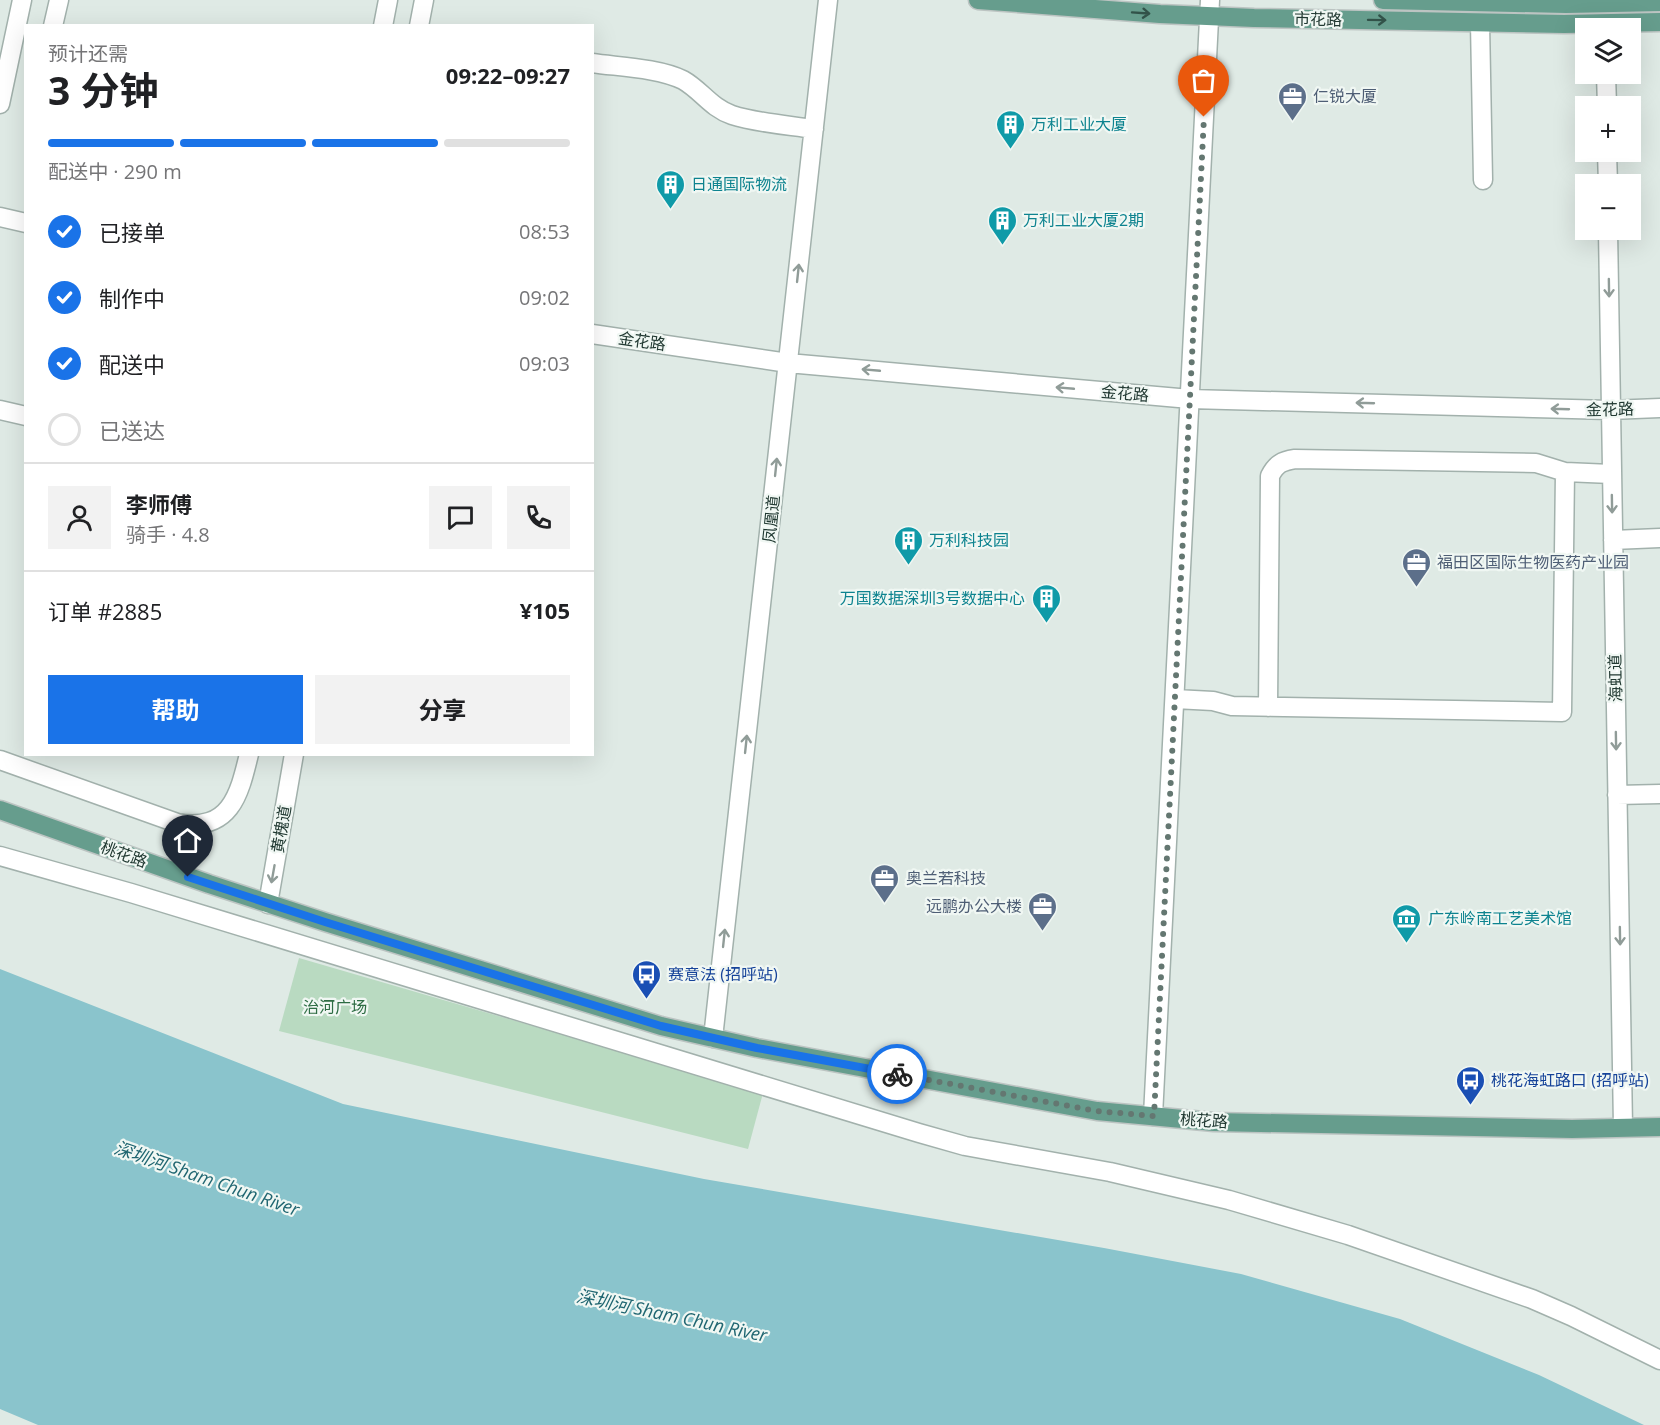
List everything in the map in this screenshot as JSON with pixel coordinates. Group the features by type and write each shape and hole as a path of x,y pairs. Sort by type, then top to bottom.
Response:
{"main road":[{"name":"市花路","path":"978,0 1210,8 1480,23 1575,25"},
{"path":"1383,0 1660,2"},
{"name":"市花路","path":"1641,23 1660,22"},
{"name":"桃花路","path":"0,810 268,904 661,1026 757,1048 1096,1111 1226,1122 1572,1129 1660,1127"}],"street":[{"path":"0,104 22,0"},
{"path":"53,24 59,0"},
{"path":"383,24 388,0"},
{"path":"419,24 424,0"},
{"name":"凤凰道","path":"713,1038 828,0"},
{"path":"1606,2 1606,18"},
{"path":"1154,1116 1210,8"},
{"path":"1480,23 1483,180"},
{"path":"594,63 670,75 685,81 713,106 730,114 814,129"},
{"path":"0,217 24,223"},
{"name":"海虹道","path":"1608,240 1623,1127"},
{"name":"金花路","path":"594,334 788,363 1190,399 1610,410 1660,408"},
{"path":"0,410 24,416"},
{"path":"1268,707 1270,476 1275,466 1284,461 1296,459 1536,463 1565,472 1611,474"},
{"path":"1175,699 1213,701 1232,706 1562,712 1565,472"},
{"path":"1613,540 1660,538"},
{"path":"0,760 177,823 192,825 203,824 230,808 239,795 249,756"},
{"name":"黄槐道","path":"268,904 294,756"},
{"path":"1617,795 1660,794"},
{"path":"0,856 131,893 918,1133 965,1146 1110,1172 1229,1200 1348,1235 1532,1299 1660,1360"}],"green space":[{"name":"治河广场","path":"299,958 763,1093 748,1149 279,1031"}],"water":[{"name":"深圳河 Sham Chun River","path":"0,969 343,1104 704,1179 1241,1274 1400,1319 1539,1375 1644,1425 38,1425 0,1409"}],"way so far":[{"path":"897,1074 1096,1111 1154,1116 1204,117"}],"place":[{"name":"仁锐大厦","path":"1292,122"},
{"name":"万利工业大厦","path":"1010,150"},
{"name":"日通国际物流","path":"670,210"},
{"name":"万利工业大厦2期","path":"1002,246"},
{"name":"万利科技园","path":"908,566"},
{"name":"福田区国际生物医药产业园","path":"1416,588"},
{"name":"万国数据深圳3号数据中心","path":"1046,624"},
{"name":"奥兰若科技","path":"885,904"},
{"name":"远鹏办公大楼","path":"1043,932"},
{"name":"广东岭南工艺美术馆","path":"1407,944"},
{"name":"赛意法 (招呼站)","path":"647,1000"},
{"name":"桃花海虹路口 (招呼站)","path":"1470,1106"}],"route":[{"path":"188,877 661,1026 757,1048 897,1074"}]}
